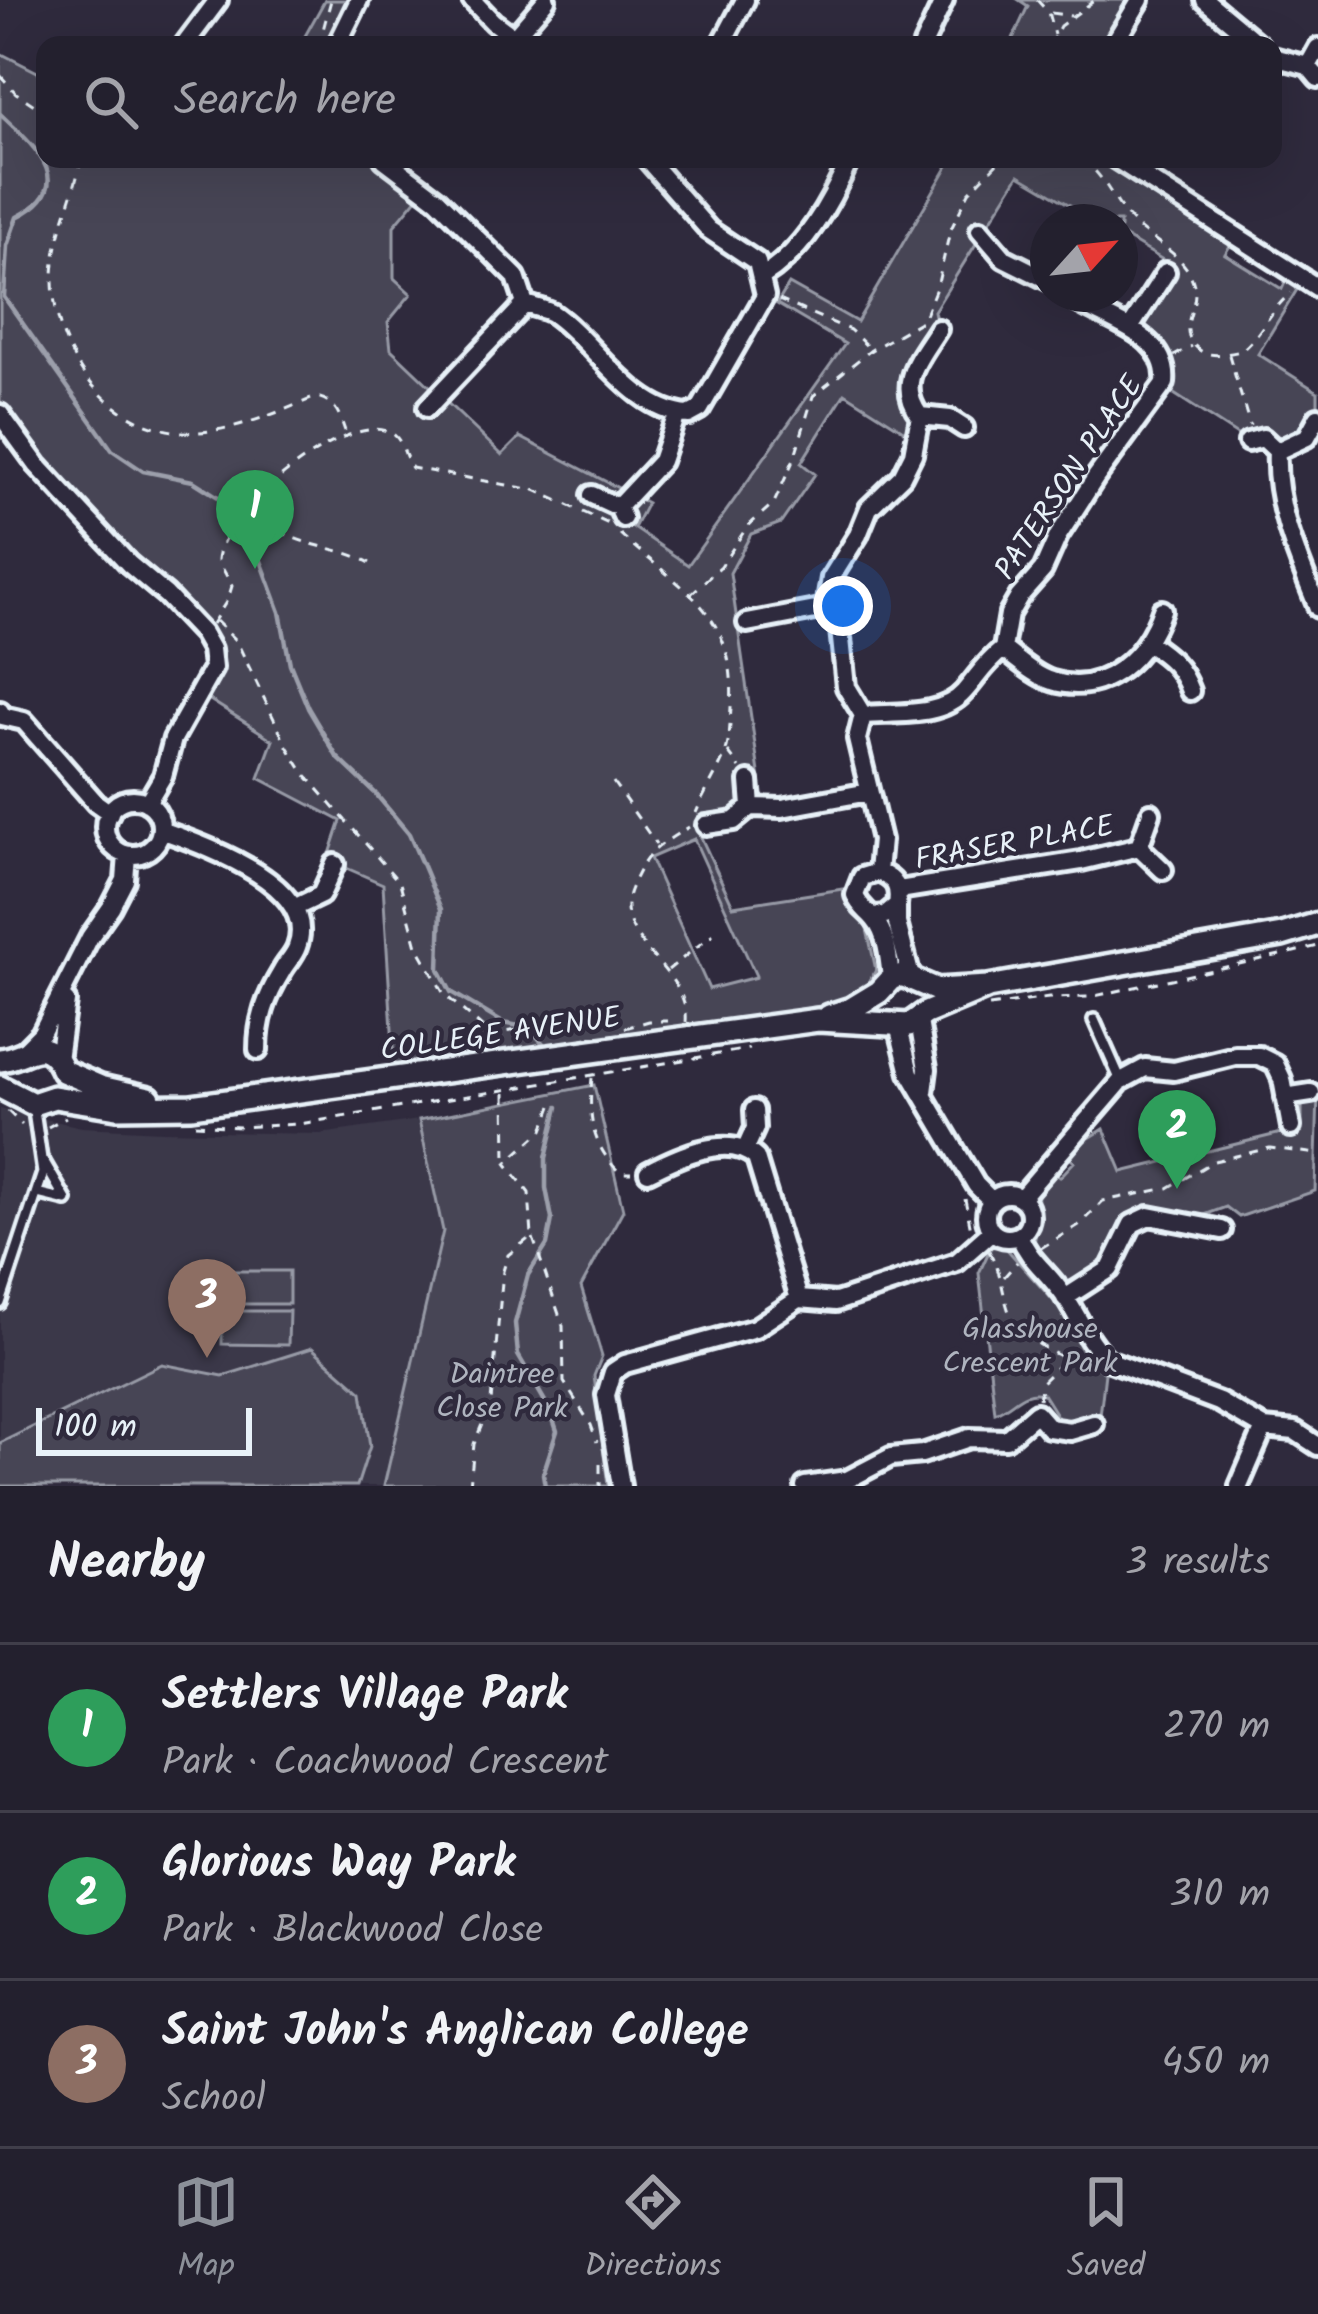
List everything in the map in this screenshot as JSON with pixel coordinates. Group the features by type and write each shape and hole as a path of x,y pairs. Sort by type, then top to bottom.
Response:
{"street":[{"path":"191,36 218,0"},
{"path":"341,36 359,0"},
{"path":"472,0 514,36"},
{"path":"523,36 546,0"},
{"path":"726,36 746,0"},
{"path":"927,36 944,0"},
{"path":"1118,36 1140,0"},
{"path":"1204,0 1248,36"},
{"path":"1282,60 1313,72 1318,48"},
{"path":"396,168 436,199 516,277 525,304"},
{"path":"655,168 709,230 757,262 764,286"},
{"path":"525,304 551,312 615,374 677,414 689,415 700,409 764,286 790,260 846,168"},
{"path":"1130,168 1311,283"},
{"path":"980,230 1004,258 1030,271"},
{"path":"1130,328 1166,272"},
{"path":"428,408 525,304"},
{"name":"PATERSON PLACE","path":"863,715 933,710 953,702 967,689 977,670 1003,650 1009,614 1019,597 1042,570 1096,476 1157,398 1165,383 1159,351 1130,328 1090,312"},
{"path":"938,329 908,377 909,402 920,416 950,419 964,428"},
{"path":"0,414 37,465 129,564 209,627 213,668 173,739 164,776 147,803"},
{"path":"592,495 621,513 661,461 677,414"},
{"path":"878,872 880,840 857,739 863,715 845,687 840,629 826,608 831,578 869,508 902,476 914,454 920,416"},
{"path":"1318,417 1307,436 1263,444 1276,475 1291,540 1318,608"},
{"path":"747,623 826,608"},
{"path":"1003,650 1046,680 1066,685 1111,677 1128,667 1162,610"},
{"path":"1147,642 1184,672 1190,691"},
{"path":"1,715 24,721 110,813"},
{"path":"749,781 751,807"},
{"path":"706,825 734,821 751,807 782,808 869,792"},
{"path":"131,800 147,803 159,817 161,830 152,848 127,855 112,845 107,836 110,813 131,800"},
{"path":"1151,813 1139,848 1163,870"},
{"path":"161,830 257,874 278,886 296,907 297,949 258,1021 259,1050"},
{"name":"FRASER PLACE","path":"898,897 1139,848"},
{"path":"13,1056 40,1034 69,983 125,880 127,855"},
{"path":"296,907 321,895 335,864"},
{"path":"908,1020 929,1001 901,983 872,916 860,908 854,895 862,877 878,872 892,878 898,897 901,983 879,1008 908,1020 927,1069 925,1092 976,1185 992,1201"},
{"path":"872,916 885,915 898,897"},
{"name":"COLLEGE AVENUE","path":"818,1021 901,983 937,990 988,988 1282,935 1318,923"},
{"name":"COLLEGE AVENUE","path":"1282,935 1318,936"},
{"path":"44,1100 62,1084 69,983"},
{"name":"COLLEGE AVENUE","path":"190,1106 115,1090 60,1066 44,1049 13,1056 8,1073 6,1088 24,1102 190,1106 818,1021 908,1020 988,988"},
{"path":"1021,1198 1121,1081 1145,1068 1174,1071 1235,1056 1259,1056 1275,1064 1291,1127"},
{"path":"1285,1097 1311,1093"},
{"path":"746,1148 755,1128 754,1110"},
{"path":"648,1172 677,1156 734,1145 746,1148 756,1158 799,1299"},
{"path":"1006,1194 1021,1198 1030,1217 1019,1235 1005,1238 992,1232 986,1219 992,1201 1006,1194"},
{"path":"1065,1298 1109,1269 1132,1224 1149,1216 1222,1230"},
{"path":"621,1486 606,1395 613,1372 625,1364 755,1328 799,1299 836,1302 957,1262 992,1232"},
{"path":"1019,1235 1027,1255 1065,1298 1095,1349 1108,1360 1243,1412 1264,1428 1295,1431 1318,1446"},
{"path":"805,1486 847,1480 891,1457 922,1454 969,1438 1006,1439 1036,1413 1049,1428 1070,1431 1094,1424"},
{"path":"1239,1486 1264,1428"}],"lane":[{"path":"1094,1020 1121,1081"},
{"path":"0,1304 43,1173 39,1152 44,1100"},
{"path":"37,1193 66,1200 39,1152"}],"path":[{"path":"322,36 332,0"},
{"path":"1037,0 1048,13 1054,35 1096,0"},
{"path":"1048,13 1073,16"},
{"path":"0,76 36,106"},
{"path":"79,168 56,250 54,304 67,350 105,399 152,426 183,432 213,430 316,397 328,400 338,412 345,433"},
{"path":"690,596 721,566 747,526 774,503 794,459 813,396 871,350 923,320 958,214 969,192 992,168"},
{"path":"1091,168 1129,218 1174,253 1187,271 1195,286 1186,325 1193,346 1203,353 1241,351 1265,328 1267,316 1311,283"},
{"path":"764,286 850,330 871,350"},
{"path":"1164,361 1193,346"},
{"path":"1228,354 1246,422 1263,444"},
{"path":"540,1047 519,1030 490,1034 444,994 417,946 400,883 286,746 245,656 209,627 232,586 218,560 227,529 253,503 345,433 368,428 389,431 400,438 412,468 518,486 604,520 655,561 724,636 733,676 727,750 688,828 643,859 624,903 632,926 681,991 686,1022"},
{"path":"253,503 275,527 295,538 370,563"},
{"path":"727,750 749,781"},
{"path":"614,782 657,846"},
{"path":"666,971 713,934"},
{"path":"486,1045 490,1034"},
{"path":"592,1076 590,1123 603,1156 620,1173 648,1172"},
{"path":"506,1091 506,1163 530,1193 532,1236 563,1326 565,1382 596,1437 600,1486"},
{"path":"506,1163 543,1130 552,1106"},
{"path":"1003,1278 1027,1255 1079,1225 1103,1201 1168,1188 1214,1161 1270,1148 1318,1154"},
{"path":"470,1486 474,1444 491,1402 502,1271 508,1255 532,1236"},
{"path":"1036,1413 1042,1382 1065,1359"}],"shaded area":[{"path":"0,1109 82,1127 163,1131 320,1134 419,1120 443,1230 384,1486 0,1486"}],"green space":[{"path":"325,0 359,0 341,36 305,36"},
{"path":"1019,0 1140,0 1118,36 1014,36 1028,6"},
{"path":"0,53 36,71 36,168 396,168 424,190 394,226 394,278 411,294 388,322 391,349 502,455 520,437 647,503 634,528 688,565 845,344 777,304 789,284 857,322 947,168 1130,168 1304,278 1258,354 1318,392 1318,417 1277,451 1248,442 1171,392 1168,355 1145,324 1173,266 1138,245 1138,204 1068,204 1019,175 934,311 938,329 908,377 920,416 908,433 845,393 801,463 815,474 781,523 751,534 730,573 764,807 697,819 697,829 733,906 843,889 852,913 866,925 876,970 863,992 843,1002 395,1079 383,884 328,860 341,821 259,778 273,740 199,693 211,649 0,414","holes":["1231,244 1287,278 1282,289 1225,254","694,839 756,977 709,989 650,858"]},
{"name":"Daintree Close Park","path":"594,1085 623,1210 581,1287 602,1356 594,1376 608,1486 384,1486 443,1231 419,1120"},
{"path":"1318,1094 1315,1191 1239,1217 1226,1207 1202,1216 1154,1210 1123,1217 1101,1263 1072,1282 1054,1275 1033,1248 1039,1219 1037,1186 1050,1169 1060,1177 1074,1162 1065,1153 1104,1129 1122,1172 1302,1128 1302,1105"},
{"name":"Glasshouse Crescent Park","path":"1004,1246 1059,1307 1088,1361 1105,1373 1100,1416 1067,1425 1043,1394 1035,1393 995,1413 979,1273 991,1247"},
{"path":"223,1271 289,1271 289,1304 223,1304"},
{"path":"222,1311 289,1311 288,1345 222,1344"},
{"path":"312,1348 362,1392 370,1446 357,1486 0,1486 0,1443 162,1364 223,1376"}],"waterway":[{"path":"0,114 36,151"},
{"path":"46,168 46,192 17,217 7,246 4,297 112,450 143,471 193,481 223,500 239,519 280,612 290,664 308,708 337,757 409,834 441,909 439,969 451,992 503,1023 530,1028 546,1047"},
{"path":"545,1486 543,1474 557,1431 518,1355 515,1323 528,1275 547,1245 552,1219 546,1158 558,1107"}],"place":[{"name":"Settlers Village Park","path":"255,569"},
{"name":"Glorious Way Park","path":"1177,1189"},
{"name":"Saint John's Anglican College","path":"207,1358"}]}
